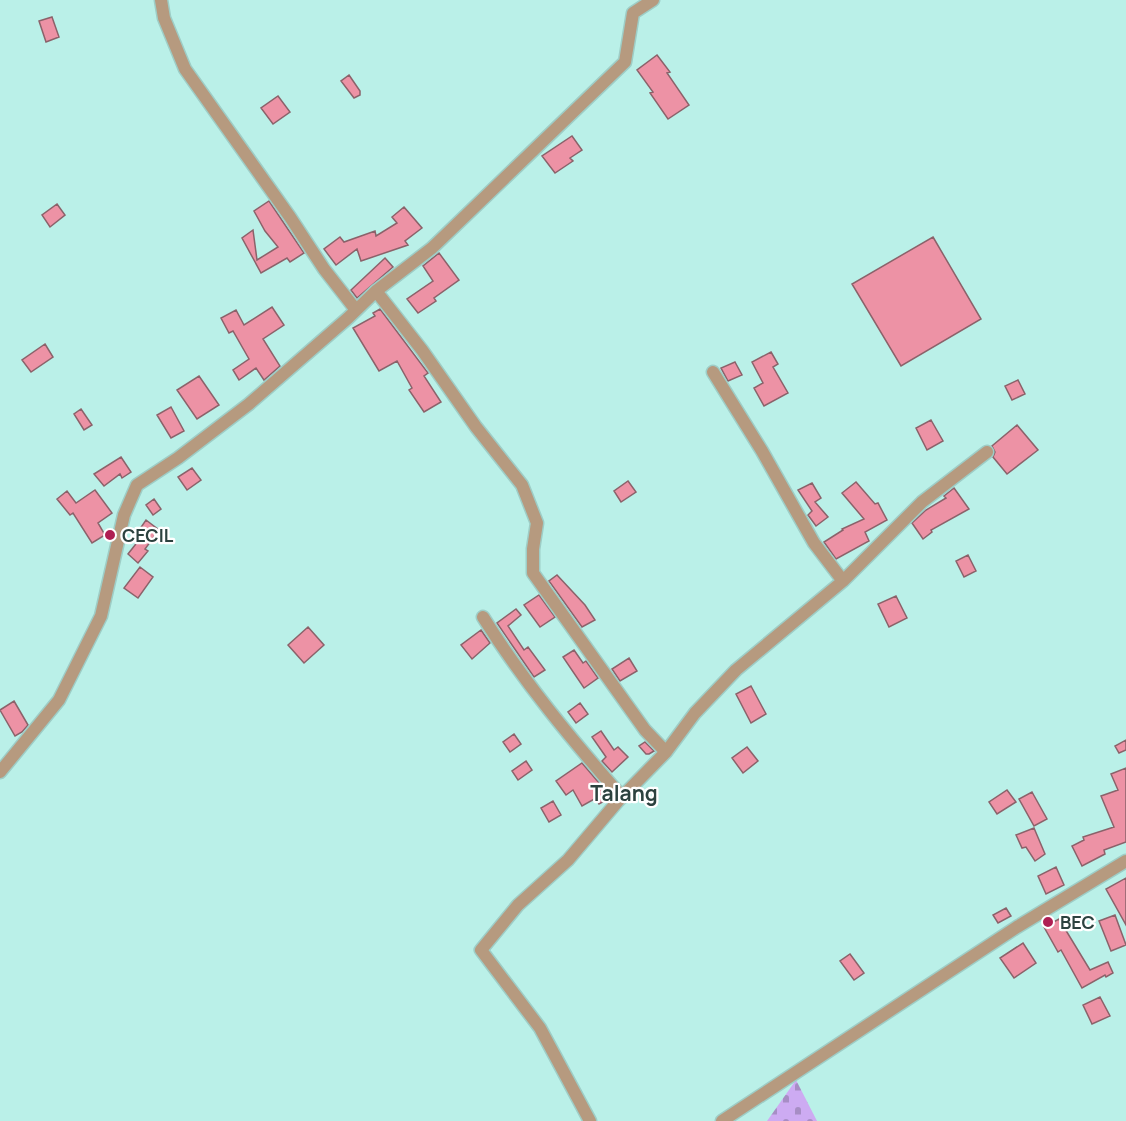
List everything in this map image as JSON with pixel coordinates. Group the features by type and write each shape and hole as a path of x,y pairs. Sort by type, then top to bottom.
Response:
{"street":[{"path":"161,0 164,18 185,69 324,269 356,310"},
{"path":"0,772 59,700 101,616 124,515 137,485 178,458 249,404 376,291 432,248 625,62 633,13 652,0"},
{"path":"376,291 422,350 476,427 522,485 537,523 533,549 533,573 645,730 666,752"},
{"path":"713,372 762,451 814,543 843,581"},
{"path":"590,1121 540,1028 481,950 518,905 567,860 622,797 666,752 695,713 736,670 843,581 922,502 987,452"},
{"path":"483,617 501,646 578,746 622,797"},
{"path":"722,1121 1017,927 1126,861"}],"green space":[{"path":"796,1080 817,1121 767,1121"}],"building":[{"path":"52,17 59,37 46,42 39,21"},
{"path":"657,55 689,105 668,119 637,70"},
{"path":"349,75 360,91 360,95 354,98 341,81"},
{"path":"278,96 290,112 273,124 261,108"},
{"path":"572,136 582,150 570,158 573,161 555,173 542,156"},
{"path":"269,201 304,253 290,262 287,258 261,273 242,238 253,230 257,260 278,247 265,231 254,211"},
{"path":"57,204 65,215 50,227 42,215"},
{"path":"404,207 422,228 405,241 408,245 361,261 357,249 336,265 324,249 340,237 344,242 375,231 376,236 397,223 392,217"},
{"path":"933,237 981,319 901,366 852,284"},
{"path":"439,253 459,280 434,298 436,301 418,313 407,299 433,281 423,266"},
{"path":"385,258 393,267 357,298 351,290"},
{"path":"272,307 284,325 263,339 280,366 264,380 256,368 239,380 233,370 249,359 233,331 229,333 221,318 236,310 244,325"},
{"path":"380,309 428,373 424,376 441,402 424,412 409,390 412,388 397,361 379,371 353,328 375,316 373,313"},
{"path":"45,344 53,357 31,372 22,360"},
{"path":"771,352 778,364 773,367 788,393 764,406 754,388 763,383 752,362"},
{"path":"735,362 742,375 728,381 721,368"},
{"path":"199,376 219,405 197,419 177,390"},
{"path":"1018,380 1025,394 1012,400 1005,386"},
{"path":"171,407 184,431 171,438 157,415"},
{"path":"81,409 92,425 84,430 74,414"},
{"path":"931,420 943,441 927,450 916,428"},
{"path":"1017,425 1038,450 1007,474 993,457 995,452 992,446"},
{"path":"121,457 131,472 122,478 120,474 104,486 94,474"},
{"path":"192,468 201,480 187,490 178,477"},
{"path":"628,481 636,492 621,502 614,491"},
{"path":"856,482 875,504 878,503 887,520 865,532 869,541 836,559 824,542 842,529 864,519 842,493"},
{"path":"812,483 821,498 815,502 828,517 816,526 808,515 812,511 798,490"},
{"path":"954,488 969,509 931,530 932,532 923,539 912,523 926,510 946,498 944,496"},
{"path":"95,490 112,513 98,523 105,535 92,543 73,513 70,515 57,499 67,491 76,503"},
{"path":"154,499 161,509 153,515 146,505"},
{"path":"146,520 159,530 145,549 148,551 138,563 128,554 139,540 135,536"},
{"path":"968,555 976,571 964,577 956,561"},
{"path":"140,567 153,577 138,598 124,588"},
{"path":"557,575 585,605 595,620 582,627 549,581"},
{"path":"539,595 555,617 540,627 524,605"},
{"path":"896,596 907,618 889,627 878,604"},
{"path":"516,609 521,615 508,626 524,650 528,647 545,670 534,677 497,623"},
{"path":"308,627 324,645 304,663 288,645"},
{"path":"481,630 490,643 472,659 461,645"},
{"path":"574,650 583,663 586,661 598,678 584,688 563,657"},
{"path":"629,658 637,671 620,681 612,669"},
{"path":"751,686 766,714 751,723 736,694"},
{"path":"14,701 28,725 15,736 0,710"},
{"path":"580,703 588,714 576,723 568,712"},
{"path":"601,731 614,750 618,747 628,757 612,772 602,761 606,757 592,737"},
{"path":"514,734 521,744 510,752 503,742"},
{"path":"1126,740 1126,750 1119,753 1115,746"},
{"path":"645,742 654,751 646,754 639,746"},
{"path":"747,747 758,761 743,773 732,758"},
{"path":"526,761 532,770 518,780 512,771"},
{"path":"582,763 610,798 599,804 596,798 582,806 573,790 566,795 556,781"},
{"path":"1126,768 1126,842 1104,850 1105,854 1082,866 1072,846 1084,840 1083,837 1114,827 1101,796 1118,790 1111,774"},
{"path":"1007,790 1016,802 997,814 989,802"},
{"path":"1032,792 1047,819 1034,826 1019,799"},
{"path":"553,801 561,815 549,822 541,808"},
{"path":"1034,828 1045,854 1035,861 1026,847 1022,848 1016,835"},
{"path":"1056,867 1064,885 1046,894 1038,876"},
{"path":"1126,878 1126,925 1106,889"},
{"path":"1006,908 1011,916 998,923 993,915"},
{"path":"1115,915 1126,945 1111,951 1099,921"},
{"path":"1059,919 1090,970 1108,962 1113,973 1082,988 1061,950 1058,952 1044,927"},
{"path":"1023,943 1036,963 1014,978 1000,958"},
{"path":"850,954 864,973 854,980 840,961"},
{"path":"1100,997 1110,1016 1092,1024 1083,1005"}],"place":[{"name":"CECIL","path":"110,535"},
{"name":"BEC","path":"1048,922"}],"district":[{"name":"Talang","path":"624,793"}]}
